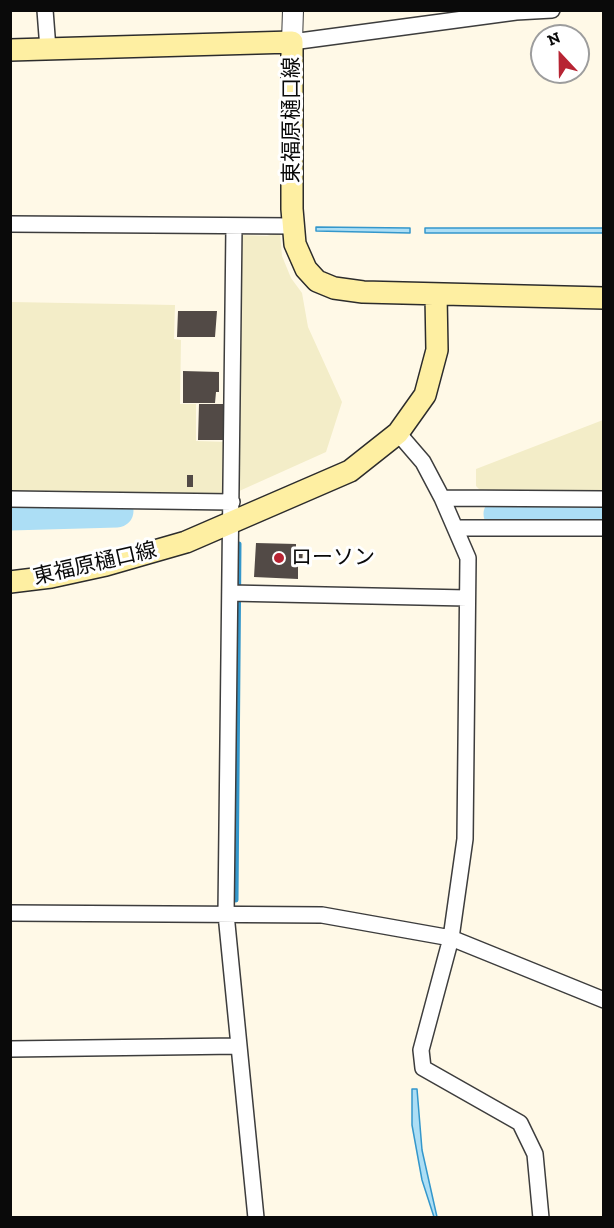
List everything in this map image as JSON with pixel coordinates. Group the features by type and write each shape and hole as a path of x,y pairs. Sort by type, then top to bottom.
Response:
{"main road":[{"name":"東福原樋口線","path":"10,50 292,42 293,226 295,244 306,269 317,281 334,288 363,292 603,298"},
{"name":"東福原樋口線","path":"10,582 51,577 106,565 186,542 230,525 350,471 398,433 425,395 437,350 436,295"}],"street":[{"path":"45,10 48,49"},
{"path":"293,10 292,42 516,11 552,10"},
{"path":"10,224 293,226"},
{"path":"234,226 226,914 256,1218"},
{"path":"398,433 423,462 442,498 468,558 465,838 451,938 421,1050 423,1068 520,1122 535,1154 541,1218"},
{"path":"442,498 603,500"},
{"path":"10,499 232,502"},
{"path":"456,528 603,528"},
{"path":"230,593 467,598"},
{"path":"10,913 322,915 451,938 603,1000"},
{"path":"10,1048 238,1046"}],"shaded area":[{"path":"280,232 282,256 291,278 302,293 308,327 342,402 326,452 237,492 240,235 267,236"},
{"path":"11,302 175,305 174,339 181,340 180,404 196,404 196,441 229,442 228,492 223,498 11,493"},
{"path":"603,420 603,498 488,498 476,486 476,469"}],"water":[{"path":"316,227 410,228 410,233 316,231"},
{"path":"425,228 603,228 604,233 425,233"},
{"path":"412,1089 417,1089 422,1150 437,1217 434,1217 422,1180 412,1125"}],"building":[{"path":"178,311 217,311 215,337 177,337"},
{"path":"183,371 219,372 219,392 216,392 215,403 183,403"},
{"path":"199,404 225,404 224,440 198,440"},
{"path":"187,475 193,475 193,487 187,487"},
{"name":"ローソン","path":"256,543 296,544 296,549 303,549 302,566 298,566 298,579 254,577"}],"waterway":[{"path":"10,514 117,511"},
{"path":"500,514 604,515"},
{"path":"236,900 239,544"}],"place":[{"name":"ローソン","path":"279,558"}]}
